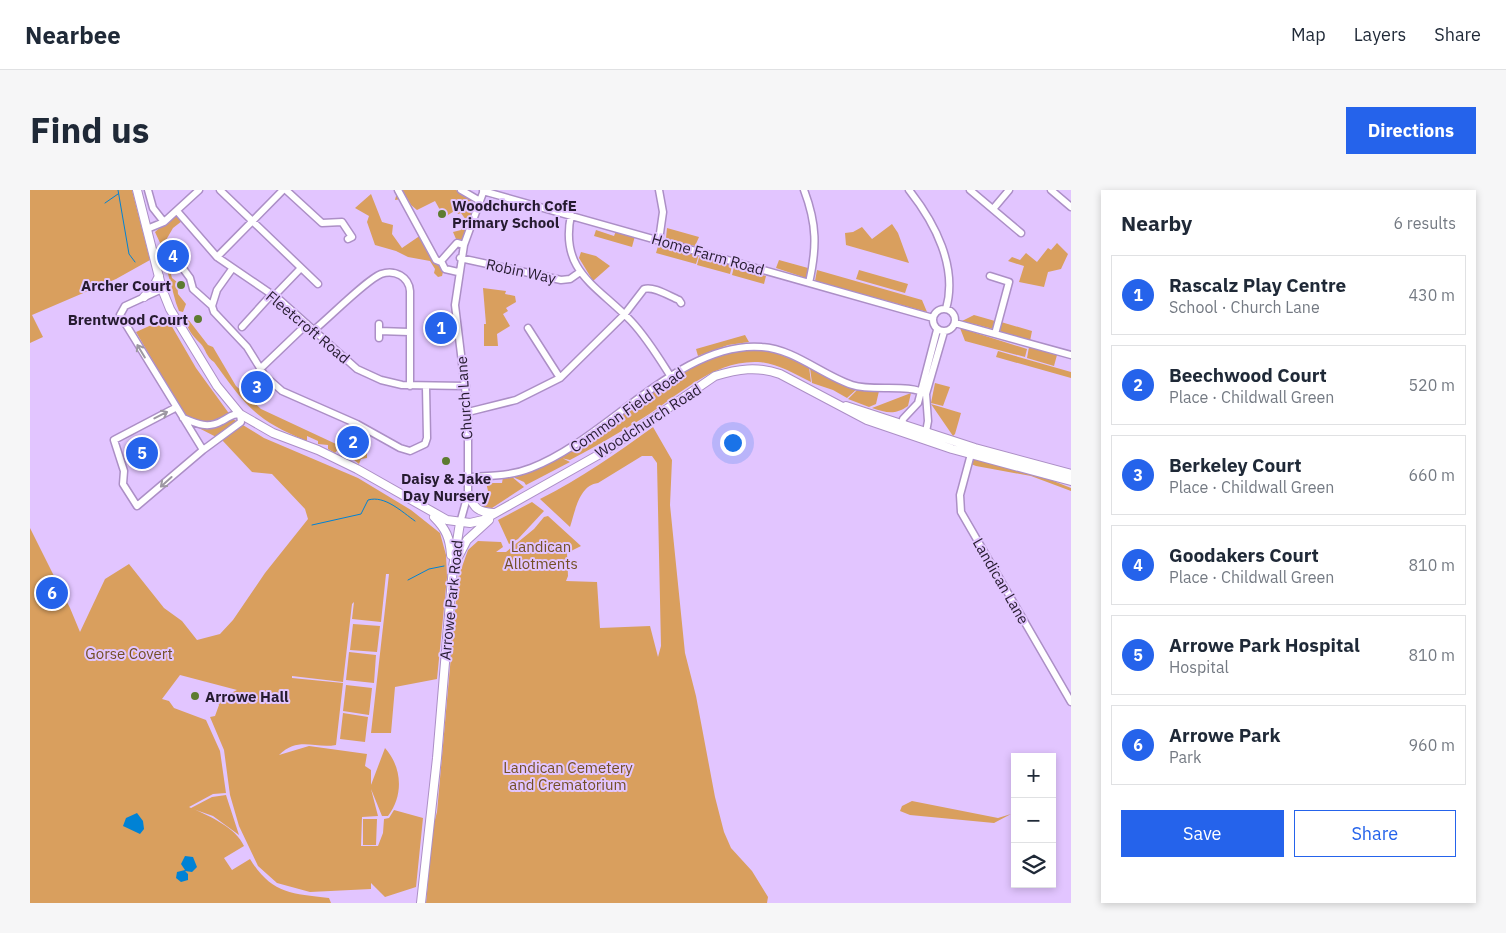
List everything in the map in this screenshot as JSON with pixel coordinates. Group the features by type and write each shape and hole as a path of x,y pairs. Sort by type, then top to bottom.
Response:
{"main road":[{"name":"Arrowe Park Road","path":"137,190 162,289 179,327 217,386 240,414 273,433 318,450 357,469 429,512 447,520 460,523 453,567 437,758 421,903"},
{"path":"144,297 154,286 159,276"},
{"name":"Woodchurch Road","path":"460,523 483,520 607,450 716,376 736,370 766,369 840,404 868,420 971,454 1071,481"},
{"name":"Woodchurch Road","path":"840,404 962,444 1071,474"},
{"path":"962,444 964,448 1014,465"},
{"path":"1049,468 1071,470"},
{"path":"1041,473 1071,485"},
{"path":"468,494 476,510 495,513"},
{"path":"453,567 466,540 483,524 516,500"},
{"path":"429,512 444,526 449,536 453,567"}],"street":[{"path":"148,190 153,208 164,222"},
{"path":"146,228 164,222 199,190"},
{"path":"220,190 318,284"},
{"path":"217,257 284,190 322,223 342,222 351,239"},
{"path":"398,190 436,260 442,262"},
{"path":"461,190 480,201"},
{"name":"Church Lane","path":"460,523 468,494 468,412 455,305 460,258 484,190"},
{"name":"Home Farm Road","path":"484,190 933,318"},
{"path":"659,190 663,212 659,240"},
{"path":"804,190 813,218 816,241 809,283"},
{"path":"909,190 929,221 944,254 950,283 946,309"},
{"path":"970,190 1021,233"},
{"path":"993,209 1009,190"},
{"path":"1051,190 1071,207"},
{"name":"Fleetcroft Road","path":"177,211 217,257 232,270 273,295 358,369 381,380 410,386 466,386"},
{"path":"571,215 568,230 570,247 580,272 648,341 671,377"},
{"path":"442,262 457,243 464,244"},
{"name":"Robin Way","path":"460,258 562,280 570,279 580,272"},
{"path":"442,262 445,270 458,272"},
{"path":"179,263 190,278 193,289 212,306 214,312 247,347 269,381 282,391 357,424 400,448 410,450 425,444 427,438 426,387"},
{"path":"242,327 301,268"},
{"path":"212,306 217,290 232,270"},
{"path":"314,330 377,276 392,273 404,278 410,284 410,386"},
{"path":"990,276 1009,282 995,334"},
{"path":"468,412 516,400 560,378 624,315 646,288 674,297 681,303"},
{"path":"162,289 125,306 120,315 175,408 203,450"},
{"path":"941,331 933,324 933,318 936,312 946,309"},
{"path":"941,331 951,329 955,323 955,316 946,309"},
{"path":"955,323 1071,355"},
{"path":"260,369 308,324"},
{"path":"528,328 560,378"},
{"path":"379,331 409,332"},
{"path":"934,442 906,431 901,424 906,415 917,407 924,392 941,331"},
{"name":"Common Field Road","path":"468,476 512,474 551,460 570,450 671,377 721,351 733,348 762,346 790,355 854,386 869,389 924,392"},
{"path":"924,392 928,421 926,432"},
{"path":"917,407 927,408"},
{"path":"175,408 114,440 124,471 124,484 137,506 203,450 241,422 240,414 232,414 214,424 199,426 183,418"},
{"path":"214,424 222,427 225,433"},
{"name":"Landican Lane","path":"971,454 960,495 961,512 1071,702"}],"green space":[{"path":"30,190 132,190 150,260 116,279 32,315 43,337 30,343"},
{"path":"394,190 456,190 476,203 462,240 456,239 453,232 461,230 462,223 466,220 461,213 458,214 456,210 440,220 436,213 440,210 435,201 417,210 407,198 395,200 397,192"},
{"path":"371,194 382,222 393,225 392,234 402,248 421,235 443,272 442,276 438,277 434,273 435,269 430,261 408,257 396,251 375,245 367,222 369,216 355,208"},
{"path":"176,213 182,221 173,228 162,247 155,232"},
{"path":"892,224 898,233 909,263 846,245 845,233 853,232 862,227 872,239"},
{"path":"667,228 699,237 695,246 666,238"},
{"path":"596,230 614,236 616,231 635,236 632,247 594,236"},
{"path":"659,243 699,254 696,264 656,253"},
{"path":"1057,243 1068,254 1061,269 1048,272 1044,287 1019,282 1024,266 1008,261 1012,257 1020,260 1026,253 1037,262 1048,248 1051,250"},
{"path":"162,252 165,252 172,278 177,282 178,294 186,304 183,312 179,311 176,303"},
{"path":"581,252 596,256 610,266 593,281 579,258"},
{"path":"700,254 724,261 732,266 730,274 697,265"},
{"path":"779,260 808,268 806,278 776,268"},
{"path":"734,267 766,276 764,284 732,275"},
{"path":"817,270 922,300 927,312 815,281"},
{"path":"859,270 908,284 905,293 856,279"},
{"path":"483,288 506,291 505,294 515,296 516,302 506,308 508,311 503,314 510,326 497,334 498,346 484,346 484,324 486,324"},
{"path":"184,314 208,345 213,347 236,386 261,409 351,451 357,451 361,455 367,449 367,458 361,459 359,464 348,455 343,456 338,449 335,453 328,449 328,445 318,444 318,441 307,436 307,441 275,426 263,418 244,401 209,358 202,345 190,331 183,317"},
{"path":"974,315 995,321 993,329 962,321"},
{"name":"Gorse Covert","path":"167,318 196,368 233,419 264,438 358,478 411,510 440,533 446,555 447,577 437,679 395,687 391,733 371,733 389,574 386,574 381,622 352,619 354,602 352,604 343,682 292,676 292,678 343,683 336,745 307,744 293,746 279,755 309,746 367,754 365,766 371,770 371,785 385,748 398,772 399,790 397,799 388,816 382,816 371,789 378,816 362,817 361,846 378,846 383,833 384,819 389,818 394,810 423,818 416,887 385,897 371,883 371,889 310,892 277,883 258,866 239,826 230,795 224,750 210,717 215,716 219,705 217,700 237,690 180,675 162,699 169,701 174,708 206,720 220,751 226,793 213,794 189,807 191,808 212,797 226,795 239,835 213,816 193,809 229,828 244,846 224,858 232,870 250,859 266,879 283,890 329,898 331,903 30,903 30,528 80,632 105,579 129,564 164,608 182,621 197,640 220,634 233,620 265,573 308,519 305,509 272,474 252,472 222,440 189,423 136,332"},
{"path":"1001,322 1032,331 1030,341 1000,333"},
{"path":"960,328 1027,349 1025,357 965,341"},
{"path":"745,335 749,342 728,345 698,356 696,349"},
{"path":"1029,347 1057,355 1054,366 1027,358"},
{"path":"757,348 772,351 809,367 811,382 772,364 758,362 742,363 726,367 697,381 643,418 589,450 570,460 561,458 560,456 666,382 717,354"},
{"path":"998,351 1071,372 1071,378 996,357"},
{"path":"810,368 839,383 857,389 847,398 833,390 812,383"},
{"path":"935,383 950,387 943,406 931,403"},
{"path":"858,389 879,391 876,404 869,407 848,399"},
{"path":"911,393 908,406 899,411 887,412 872,408"},
{"path":"931,404 961,413 953,436"},
{"name":"Landican Cemetery and Crematorium","path":"653,427 672,460 670,505 685,653 696,696 715,797 724,832 731,848 752,871 768,897 767,903 426,903 433,827 437,812 458,578 468,550 478,541 501,542 503,547 496,552 506,552 534,529 544,517 548,516 581,546 567,553 568,576 566,581 597,582 600,628 650,626 658,657 661,646 657,463 652,456 642,456 586,489 576,507 570,527 540,499 584,474"},
{"path":"560,457 570,462 526,485 514,476"},
{"path":"974,458 1036,474 1071,488 1071,491 1031,476 976,466 971,464"},
{"path":"511,476 524,487 492,508 481,507 488,491 485,478 488,478 488,483 502,483 503,477"},
{"path":"532,502 544,511 518,539 509,544 498,520"},
{"path":"353,624 380,626 377,652 350,650"},
{"path":"349,652 376,655 374,683 346,680"},
{"path":"346,685 372,688 369,715 343,711"},
{"path":"343,713 368,717 365,742 340,739"},
{"path":"912,801 998,818 1011,814 994,823 910,815 900,811 902,806"},
{"path":"363,819 377,819 376,845 363,845"}],"water":[{"path":"137,813 143,821 144,829 140,834 123,826 126,818"},
{"path":"185,856 193,857 197,867 192,872 185,871 188,874 188,880 181,882 176,878 177,872 185,870 181,864"}],"waterway":[{"path":"118,190 129,254 135,262"},
{"path":"105,203 118,194"},
{"path":"312,525 361,514 368,500 374,499 393,505 415,521"},
{"path":"408,580 429,569 444,566"}],"place":[{"name":"Woodchurch CofE Primary School","path":"442,214"},
{"name":"Goodakers Court","path":"173,256"},
{"name":"Archer Court","path":"181,285"},
{"name":"Brentwood Court","path":"198,319"},
{"name":"Rascalz Play Centre","path":"441,328"},
{"name":"Berkeley Court","path":"257,387"},
{"name":"Beechwood Court","path":"353,442"},
{"name":"Arrowe Park Hospital","path":"142,453"},
{"name":"Daisy & Jake Day Nursery","path":"446,461"},
{"name":"Arrowe Park","path":"52,593"},
{"name":"Arrowe Hall","path":"195,696"}],"park label":[{"name":"Landican Allotments","path":"541,554"}]}
